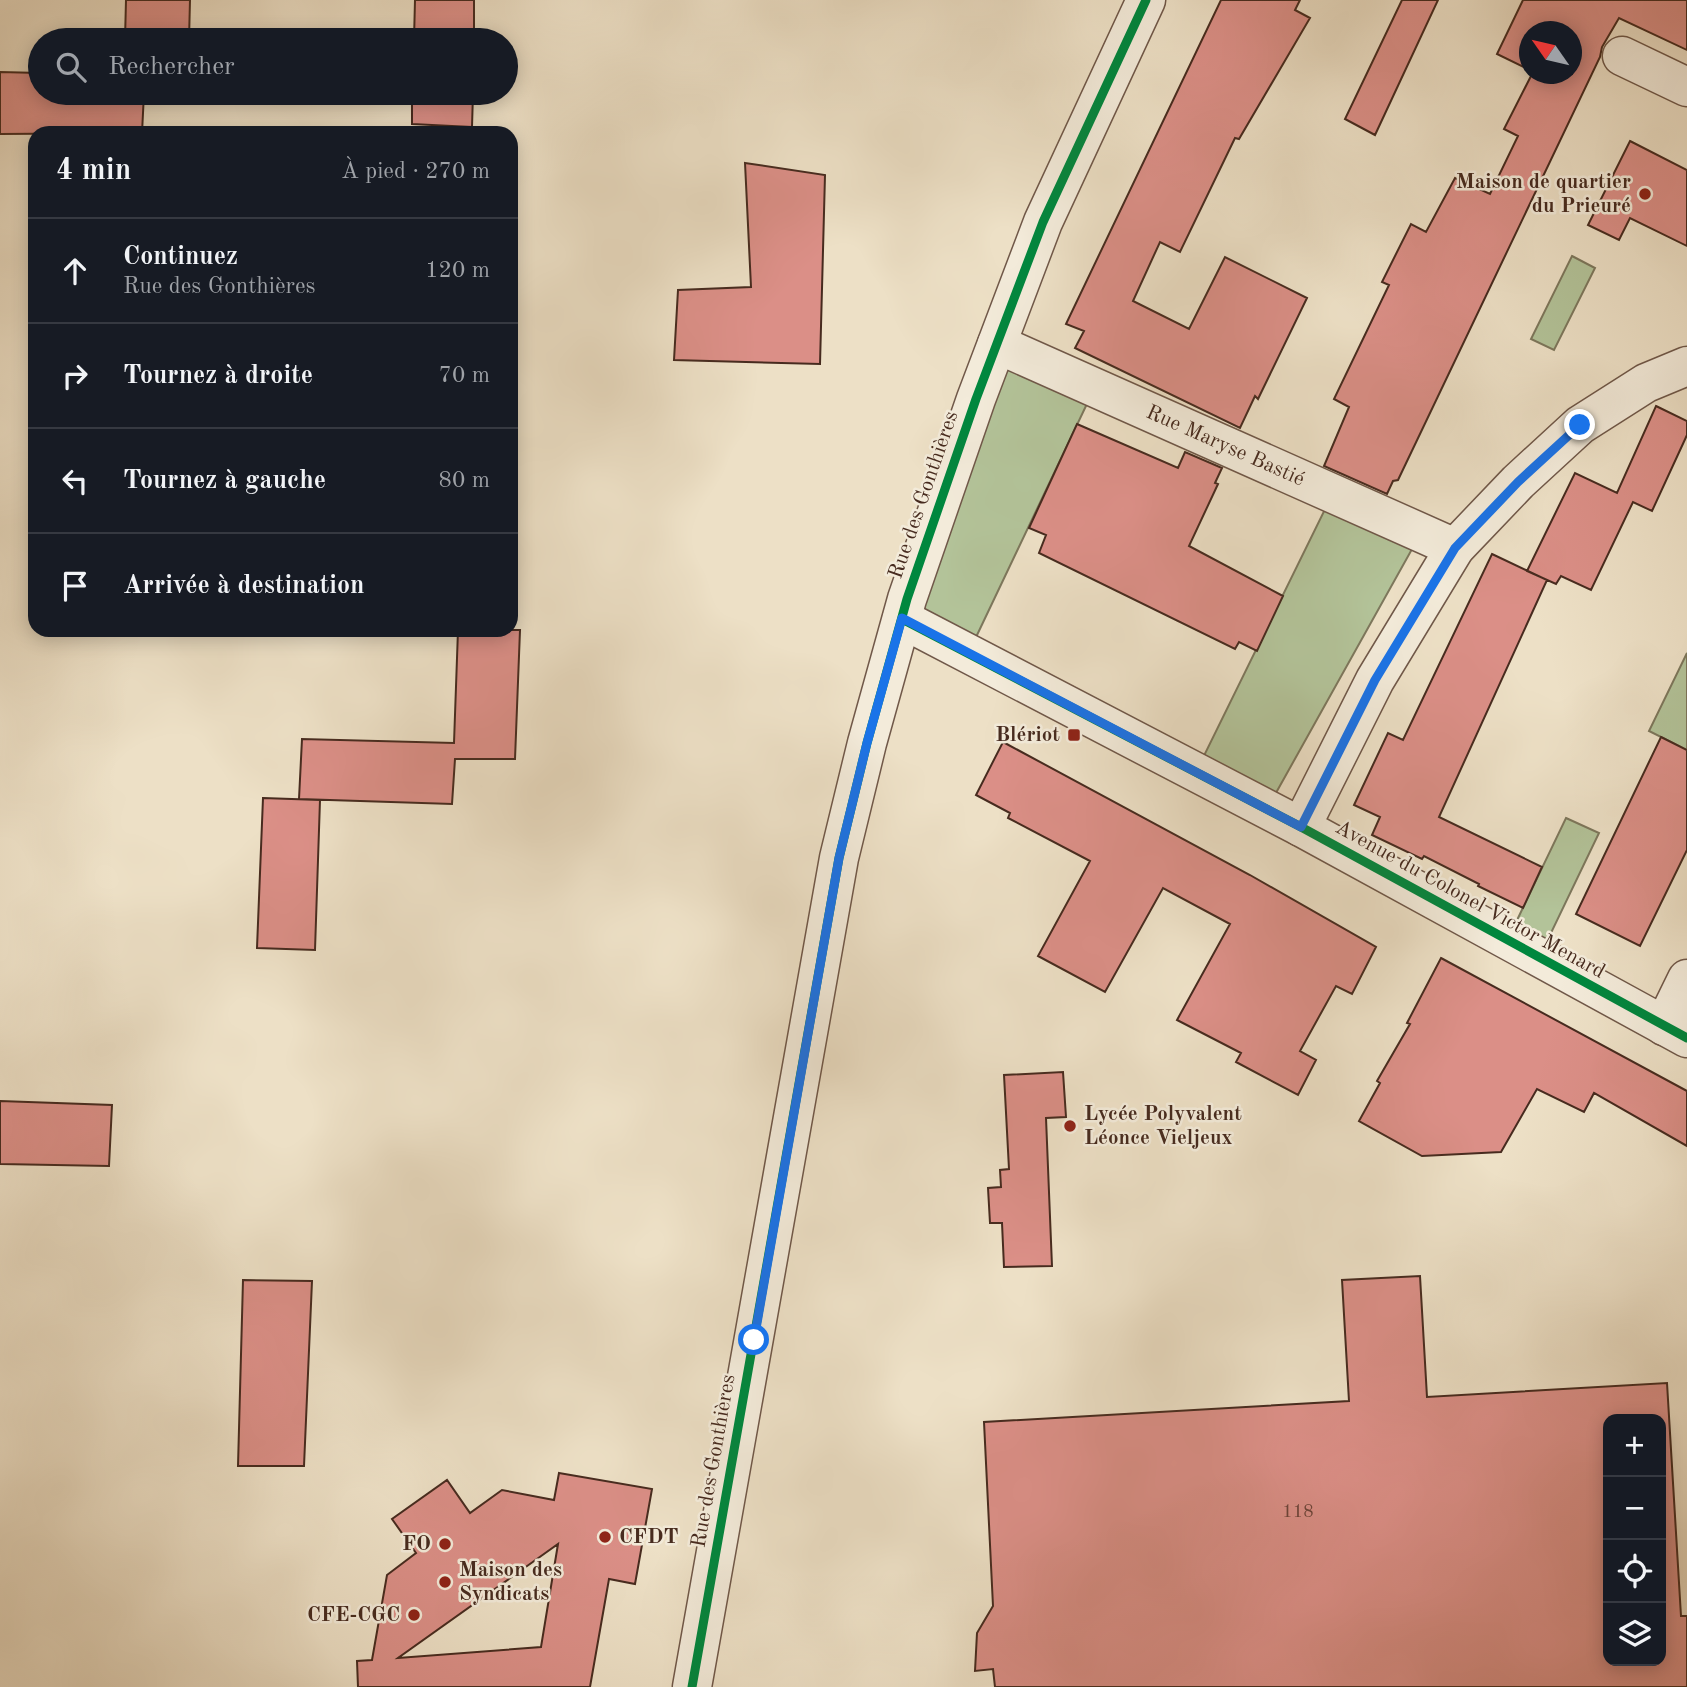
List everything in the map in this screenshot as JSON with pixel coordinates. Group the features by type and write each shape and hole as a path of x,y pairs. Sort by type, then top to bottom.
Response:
{"street":[{"name":"Rue des Gonthières","path":"692,1687 839,858 867,743 902,618 997,344 1043,222 1146,0"},
{"path":"1622,56 1687,87"},
{"name":"Rue Maryse Bastié","path":"997,344 1455,548"},
{"path":"1301,827 1375,680 1455,548 1518,482 1580,425 1646,383 1687,366"},
{"name":"Avenue du Colonel Victor Menard","path":"902,618 1301,827 1676,1032"},
{"path":"1676,1032 1687,979"}],"green space":[{"path":"1572,256 1595,268 1554,350 1531,339"},
{"path":"997,344 1095,387 968,654 907,599"},
{"path":"1333,493 1421,533 1267,809 1196,772"},
{"path":"1687,653 1687,750 1649,731"},
{"path":"1566,818 1599,833 1539,958 1507,941"}],"building":[{"path":"126,0 190,0 189,28 125,28"},
{"path":"415,0 474,0 474,28 414,28"},
{"path":"1221,0 1300,0 1295,10 1310,18 1239,139 1235,138 1180,252 1160,242 1133,301 1189,329 1225,257 1307,298 1258,399 1255,396 1240,428 1075,348 1084,331 1066,324"},
{"path":"1402,0 1438,0 1375,135 1345,119"},
{"path":"1523,0 1687,0 1687,50 1619,18 1602,47 1600,57 1398,480 1393,481 1387,494 1324,466 1349,407 1334,399 1389,285 1382,282 1411,224 1426,232 1455,178 1490,194 1518,136 1504,129 1527,84 1582,84 1582,21 1519,21 1519,65 1497,54"},
{"path":"0,72 28,73 28,105 143,105 142,126 28,126 28,134 0,134"},
{"path":"412,105 473,105 472,126 412,124"},
{"name":"Maison de quartier du Prieuré","path":"1630,141 1687,170 1687,246 1630,218 1619,240 1588,225"},
{"path":"745,163 825,175 820,364 674,360 678,290 751,287"},
{"path":"1656,406 1687,421 1687,435 1652,511 1633,502 1591,590 1561,576 1556,584 1527,571 1575,473 1617,493"},
{"path":"1077,424 1178,468 1185,452 1222,468 1215,483 1218,484 1189,546 1283,596 1257,651 1239,642 1235,649 1039,553 1046,535 1029,528"},
{"path":"1492,554 1547,580 1439,817 1542,867 1523,908 1424,856 1422,859 1372,835 1380,817 1354,805 1388,733 1403,740"},
{"path":"520,630 515,759 455,759 452,804 299,799 302,739 454,743 458,637 518,637"},
{"path":"1661,737 1687,750 1687,850 1640,946 1576,914"},
{"path":"1003,742 1250,875 1376,947 1352,994 1336,986 1300,1051 1316,1060 1298,1095 1236,1062 1241,1053 1177,1020 1230,924 1163,888 1105,992 1038,956 1090,861 1008,818 1010,813 976,795"},
{"path":"263,798 320,800 315,950 257,948"},
{"path":"1441,958 1687,1091 1687,1146 1594,1093 1584,1112 1537,1089 1501,1152 1422,1156 1359,1121"},
{"path":"1063,1072 1066,1117 1046,1118 1052,1266 1004,1267 1002,1223 990,1223 988,1188 1001,1187 1000,1170 1009,1169 1004,1075"},
{"path":"0,1101 112,1105 109,1166 0,1164"},
{"path":"1420,1276 1427,1397 1667,1383 1681,1616 1687,1616 1687,1687 995,1687 993,1669 975,1671 977,1633 993,1606 984,1422 1349,1401 1342,1280"},
{"path":"243,1280 312,1281 304,1466 238,1466"},
{"name":"Maison des Syndicats","path":"559,1473 652,1489 635,1584 609,1579 590,1687 358,1687 357,1661 372,1660 387,1575 416,1553 392,1519 447,1480 470,1513 502,1490 554,1500","holes":["558,1544 541,1647 398,1658"]}],"cycle path":[{"path":"692,1687 839,858 867,743 907,599 976,399 1043,222 1146,0"},
{"path":"902,619 1301,827 1687,1038"}],"place":[{"name":"Maison de quartier du Prieuré","path":"1645,194"},
{"name":"Blériot","path":"1074,735"},
{"name":"Lycée Polyvalent Léonce Vieljeux","path":"1070,1126"},
{"name":"CFDT","path":"605,1537"},
{"name":"FO","path":"445,1544"},
{"name":"Maison des Syndicats","path":"445,1582"},
{"name":"CFE-CGC","path":"414,1615"}],"route":[{"path":"754,1340 839,858 867,743 902,618 1301,827 1375,680 1455,548 1518,482 1580,425"}]}
